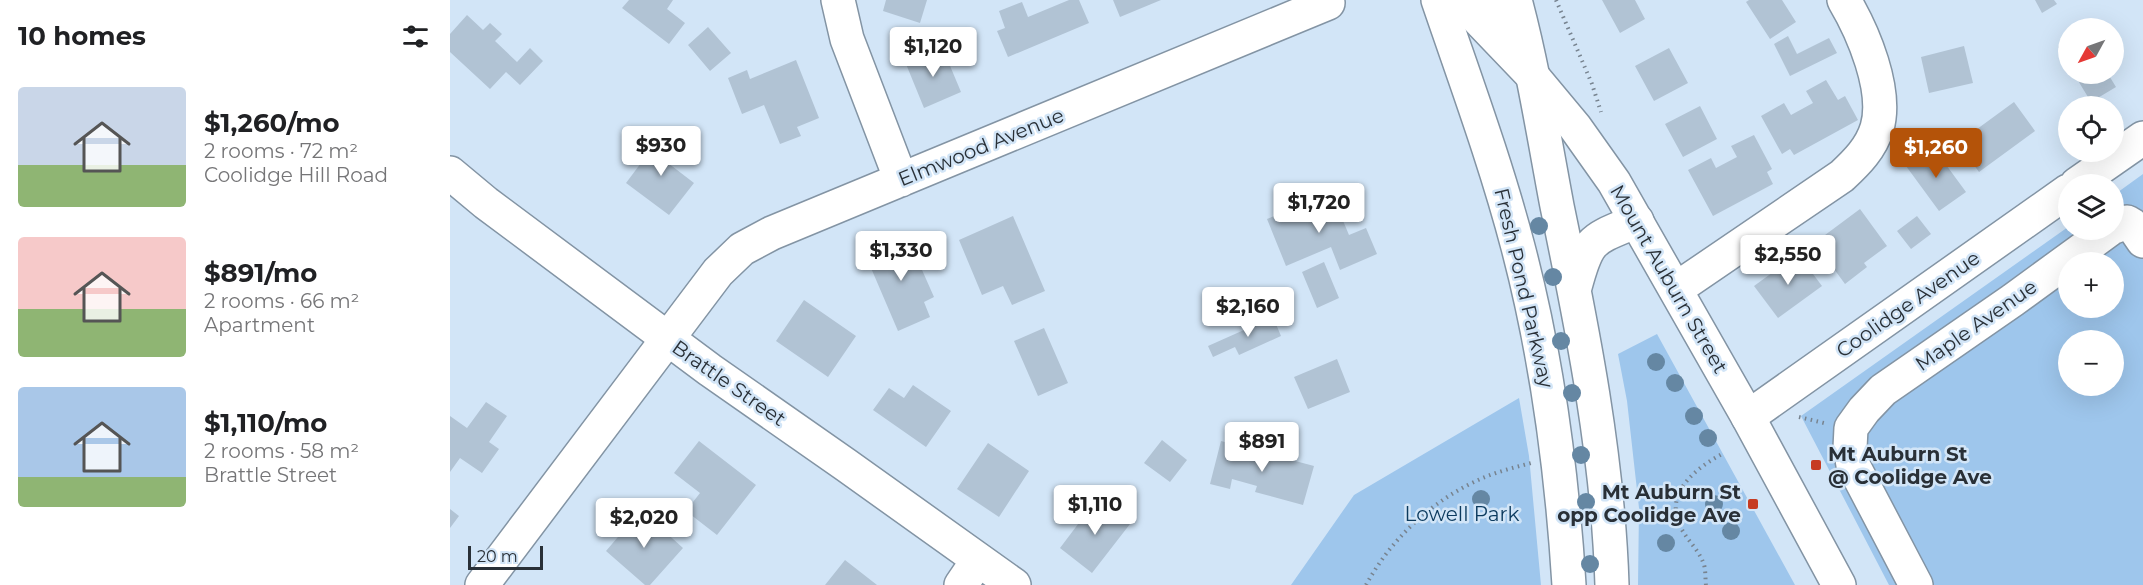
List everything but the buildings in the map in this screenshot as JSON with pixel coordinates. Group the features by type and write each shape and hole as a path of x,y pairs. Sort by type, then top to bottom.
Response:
{"main road":[{"path":"838,0 847,39 901,180"},
{"name":"Fresh Pond Parkway","path":"1438,0 1493,161 1519,248 1529,292 1553,425 1569,585"},
{"name":"Mount Auburn Street","path":"1460,0 1530,72 1590,146 1676,289 1839,585"},
{"path":"1485,0 1530,72"},
{"path":"1515,0 1574,289 1602,448 1612,585"},
{"path":"1676,289 1842,176 1869,146 1878,127 1878,90 1865,43 1844,0"},
{"name":"Elmwood Avenue","path":"482,585 669,340 718,272 742,249 772,233 1328,3"},
{"path":"2091,174 2143,138"},
{"name":"Brattle Street","path":"450,173 486,203 669,340 970,573 1014,585"},
{"name":"Coolidge Avenue","path":"1748,417 2058,198"},
{"path":"1574,289 1582,261 1593,242 1603,235 1637,221"},
{"name":"Maple Avenue","path":"1916,585 1853,465 1850,448 1851,429 1864,410 1883,390 2013,300 2107,240"}],"path":[{"path":"1706,585 1704,563 1679,525 1675,503 1682,485 1698,468 1722,454"},
{"path":"1366,585 1393,543 1441,502 1474,482 1533,462"}],"green space":[{"path":"2143,174 2143,585 1889,585 1801,416 2058,234 2058,240 2124,240 2124,188"},
{"path":"1657,334 1795,585 1638,585 1639,508 1627,401 1618,354"},
{"name":"Lowell Park","path":"1519,398 1529,456 1541,585 1291,585 1354,495"}],"place":[{"name":"Mt Auburn St @ Coolidge Ave","path":"1816,465"},
{"name":"Mt Auburn St opp Coolidge Ave","path":"1753,504"}]}
